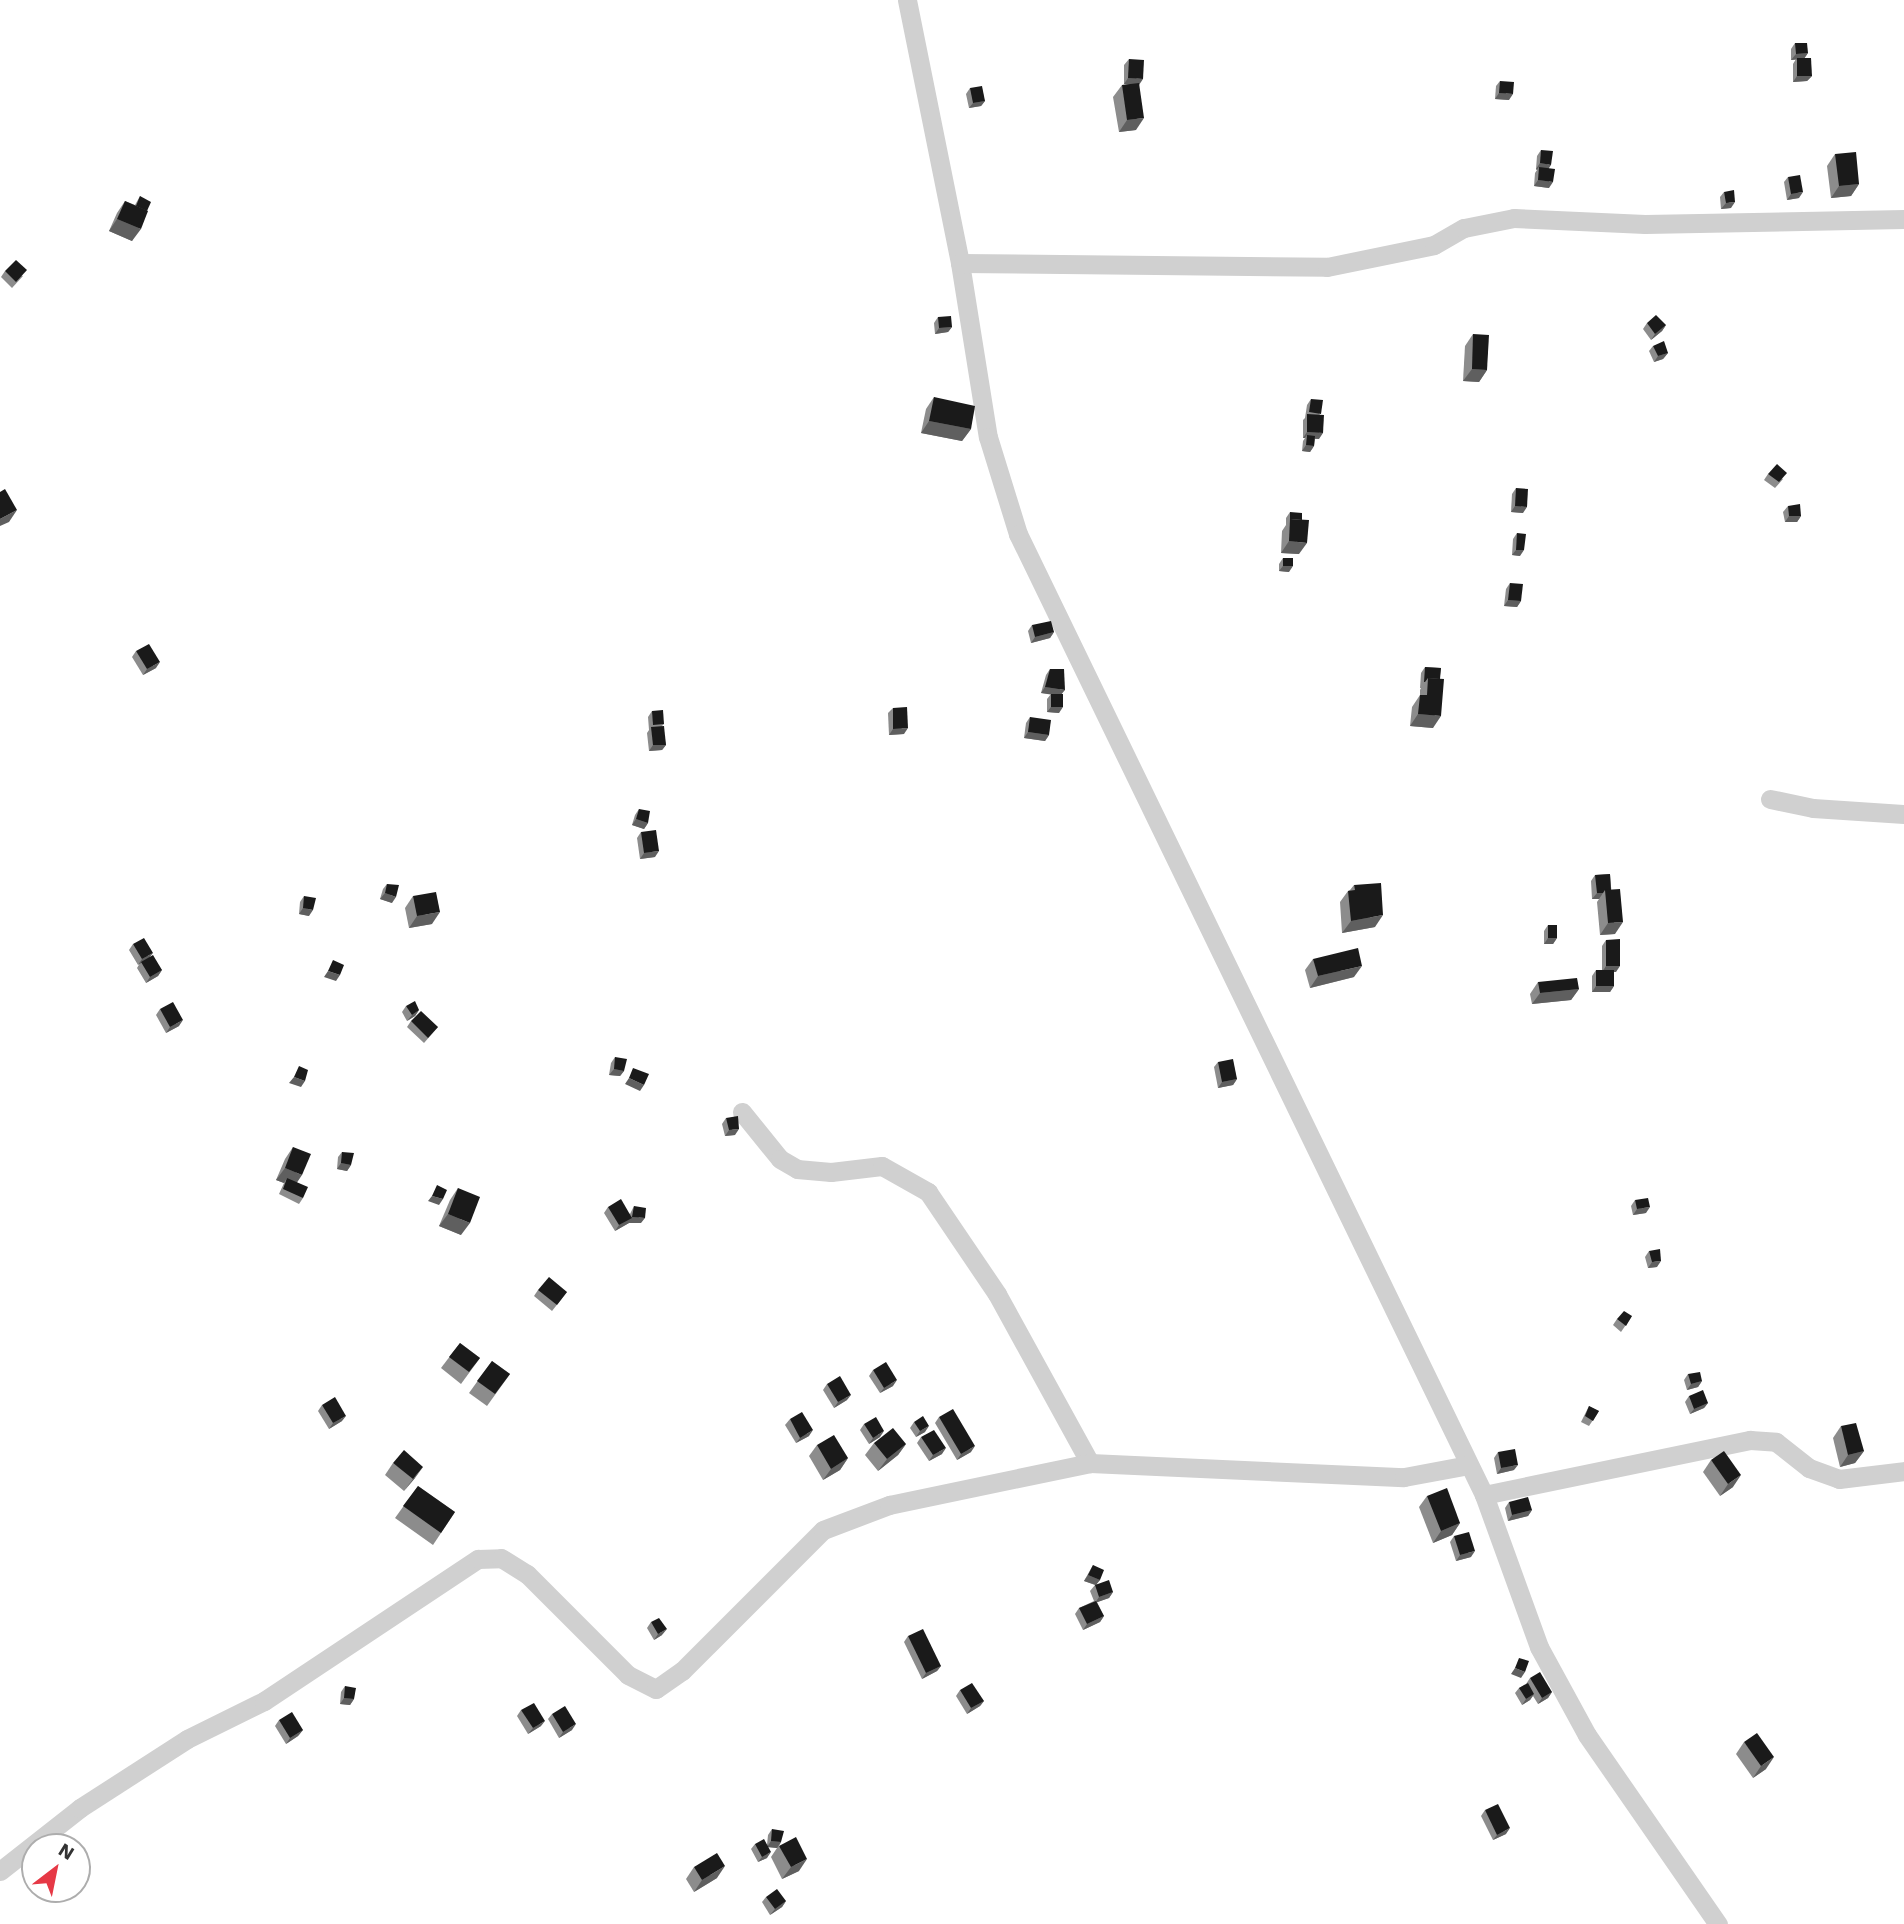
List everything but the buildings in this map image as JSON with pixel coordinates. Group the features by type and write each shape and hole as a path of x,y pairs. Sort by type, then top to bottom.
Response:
{"street":[{"path":"908,0 960,263 988,437 1018,534 1484,1495 1539,1647 1587,1735 1718,1924"},
{"path":"960,263 1327,267 1434,245 1464,228 1514,218 1645,224 1904,219"},
{"path":"1770,799 1813,808 1904,814"},
{"path":"743,1112 780,1159 797,1169 831,1172 882,1166 928,1192 997,1294 1090,1464"},
{"path":"1484,1495 1750,1440 1776,1442 1809,1468 1839,1479 1904,1471"},
{"path":"0,1871 101,1794 187,1739 264,1701 478,1559 501,1558 527,1574 628,1675 656,1689 682,1671 823,1530 888,1505 1090,1464 1404,1477 1468,1465"}]}
